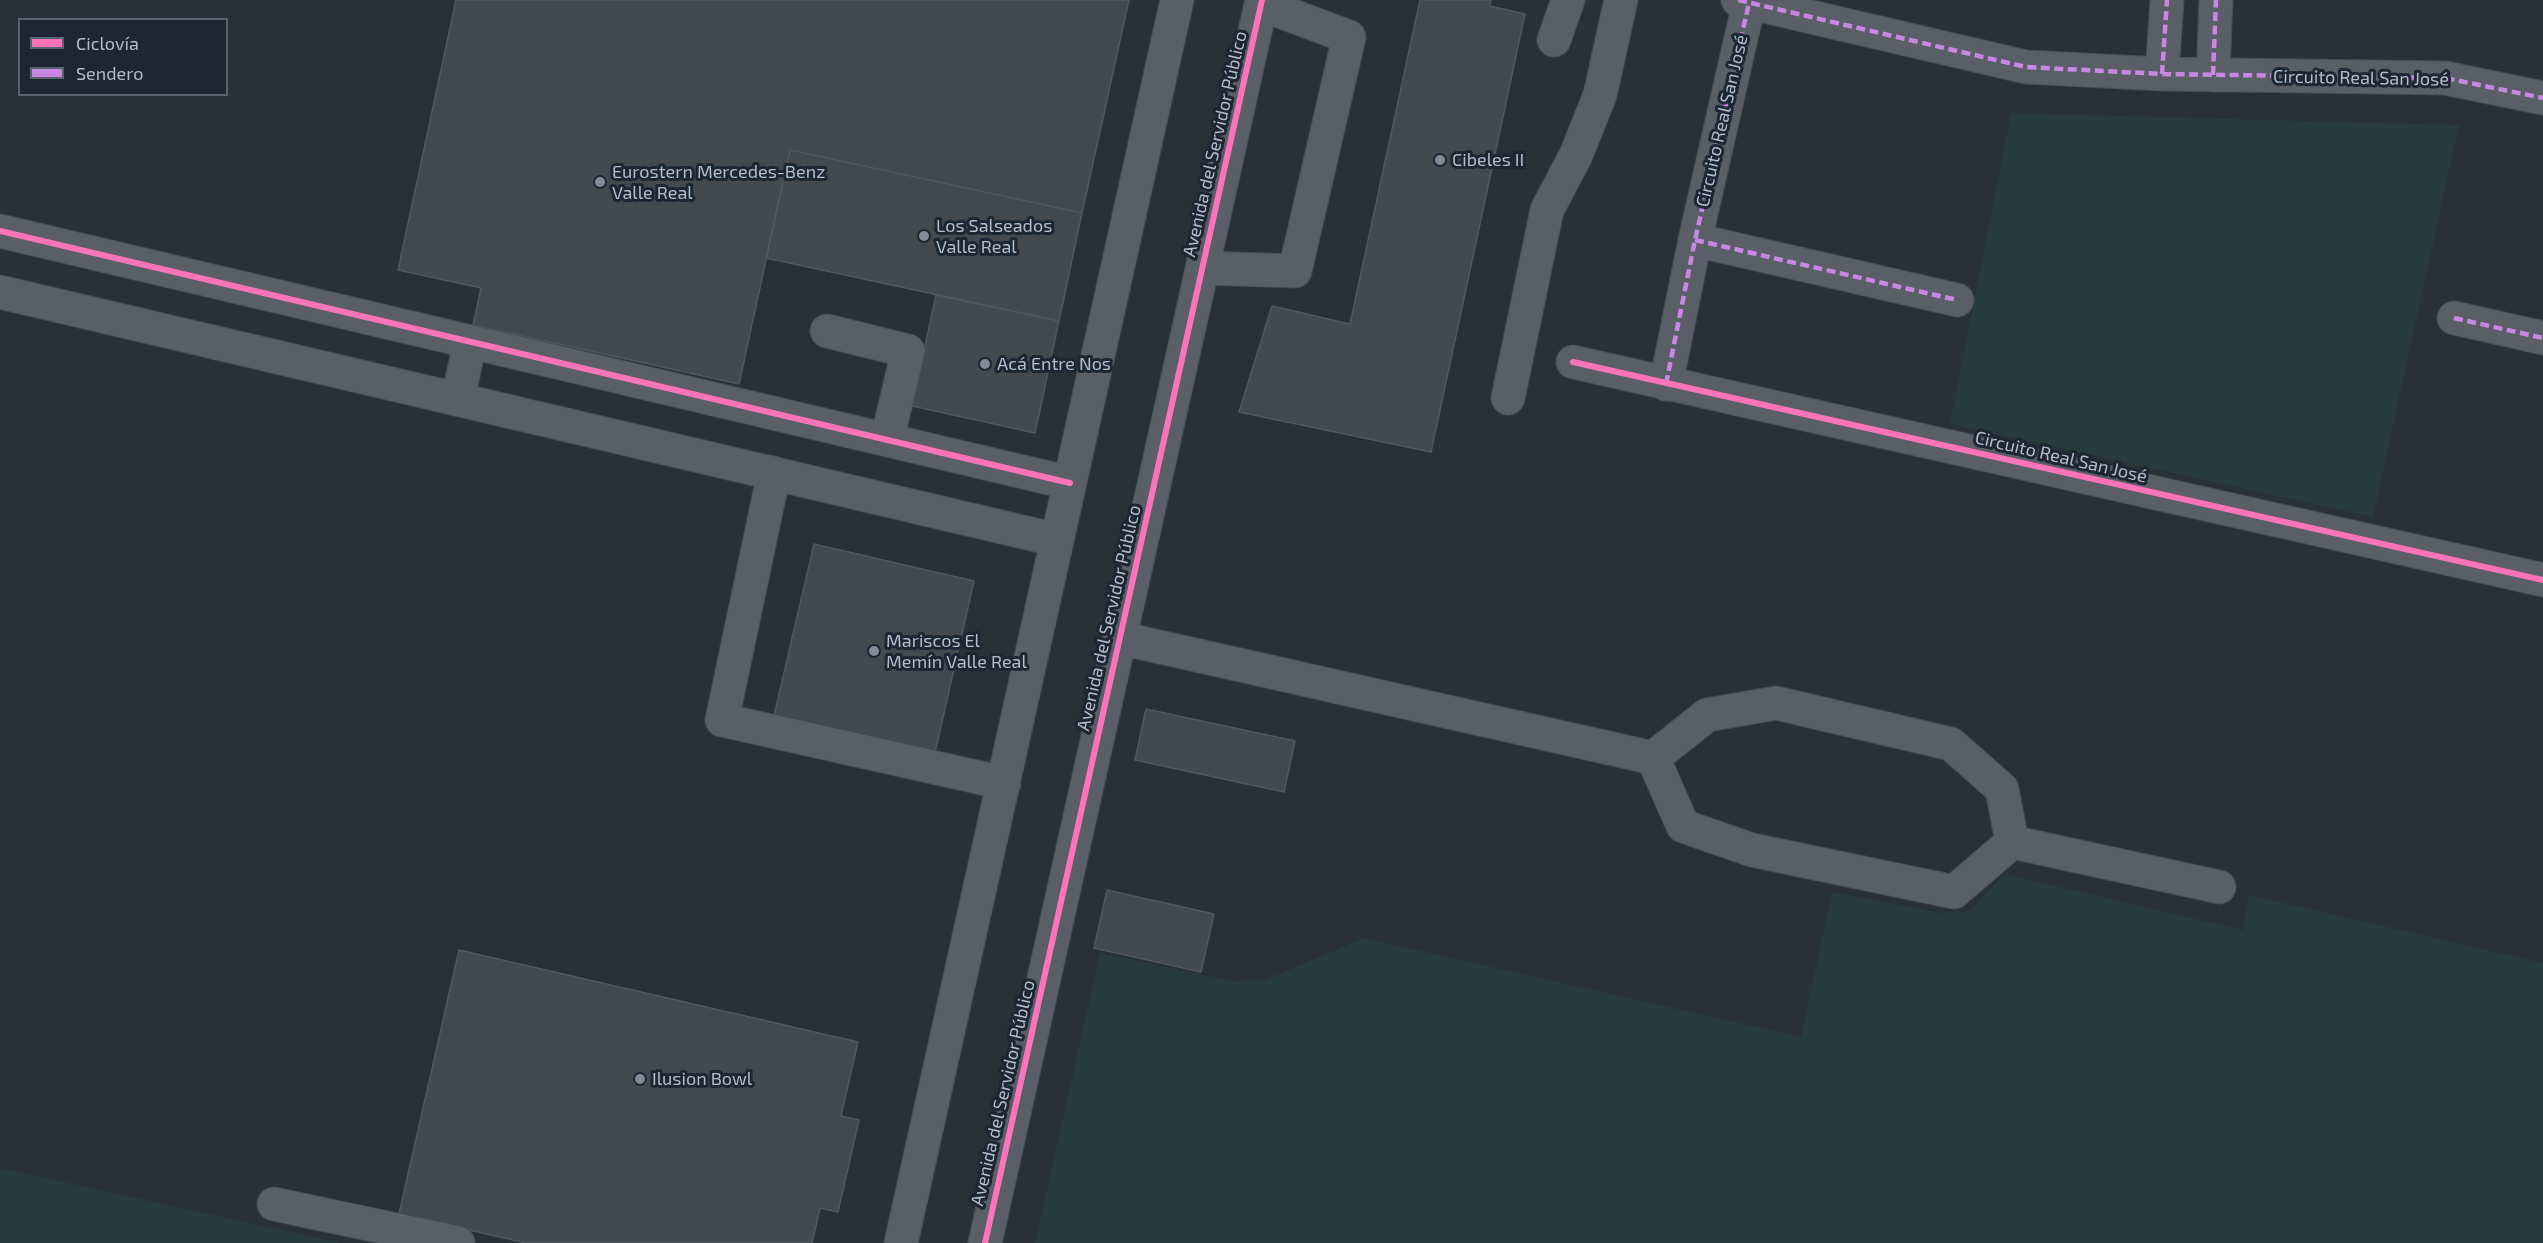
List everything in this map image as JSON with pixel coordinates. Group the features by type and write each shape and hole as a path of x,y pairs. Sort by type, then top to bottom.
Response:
{"street":[{"path":"902,1243 1177,0"},
{"path":"1554,40 1568,0"},
{"path":"1508,398 1547,210 1576,155 1600,95 1622,0"},
{"path":"2162,74 2167,0"},
{"path":"2212,75 2216,0"},
{"path":"1203,267 1295,270 1349,37 1262,2"},
{"name":"Avenida del Servidor Público","path":"985,1243 1262,2"},
{"name":"Circuito Real San José","path":"1666,384 1743,2 2026,67 2162,74 2445,78 2543,98"},
{"path":"0,231 1070,483"},
{"path":"1695,240 1957,300"},
{"path":"0,292 1057,540"},
{"path":"2454,318 2543,338"},
{"path":"827,332 908,351 887,440"},
{"path":"458,399 470,342"},
{"name":"Circuito Real San José","path":"1573,362 2543,580"},
{"path":"774,473 722,720 1004,783"},
{"path":"1120,638 1653,758"},
{"path":"1653,758 1707,715 1776,702 1951,744 2002,789 2012,842"},
{"path":"1653,758 1683,826 1752,850 1954,892 2012,842"},
{"path":"2012,842 2219,887"},
{"path":"274,1204 458,1243"}],"green space":[{"path":"2011,113 2459,125 2373,517 1950,424"},
{"path":"2004,874 2243,930 2249,895 2543,963 2543,1243 1035,1243 1100,953 1232,981 1265,980 1364,938 1801,1037 1832,892 1941,913 1970,911"},
{"path":"0,1168 341,1243 0,1243"}],"building":[{"name":"Eurostern Mercedes-Benz Valle Real","path":"456,0 1129,0 1082,213 790,150 739,384 473,325 481,288 398,270"},
{"name":"Cibeles II","path":"1420,0 1491,0 1490,6 1525,14 1431,452 1239,412 1272,306 1350,324"},
{"name":"Los Salseados Valle Real","path":"790,150 1082,213 1059,321 766,258"},
{"name":"Acá Entre Nos","path":"936,295 1059,321 1035,433 912,406"},
{"name":"Mariscos El Memín Valle Real","path":"814,544 974,581 934,757 773,720"},
{"path":"1146,709 1295,741 1284,792 1135,760"},
{"path":"1107,890 1214,914 1201,972 1094,948"},
{"name":"Ilusion Bowl","path":"459,950 858,1042 841,1116 859,1120 838,1212 820,1208 812,1243 526,1243 399,1214"}],"marked path":[{"path":"1738,0 2026,67 2162,74 2445,78 2543,98"},
{"path":"2162,74 2167,0"},
{"path":"2213,75 2216,0"},
{"path":"1666,384 1695,240 1749,3"},
{"path":"1695,240 1957,300"},
{"path":"2454,318 2543,338"}],"cycle path":[{"path":"985,1243 1262,0"},
{"path":"0,231 1070,483"},
{"path":"1573,362 2543,580"}],"place":[{"name":"Cibeles II","path":"1440,160"},
{"name":"Eurostern Mercedes-Benz Valle Real","path":"600,182"},
{"name":"Los Salseados Valle Real","path":"924,236"},
{"name":"Acá Entre Nos","path":"985,364"},
{"name":"Mariscos El Memín Valle Real","path":"874,651"},
{"name":"Ilusion Bowl","path":"640,1079"}]}
